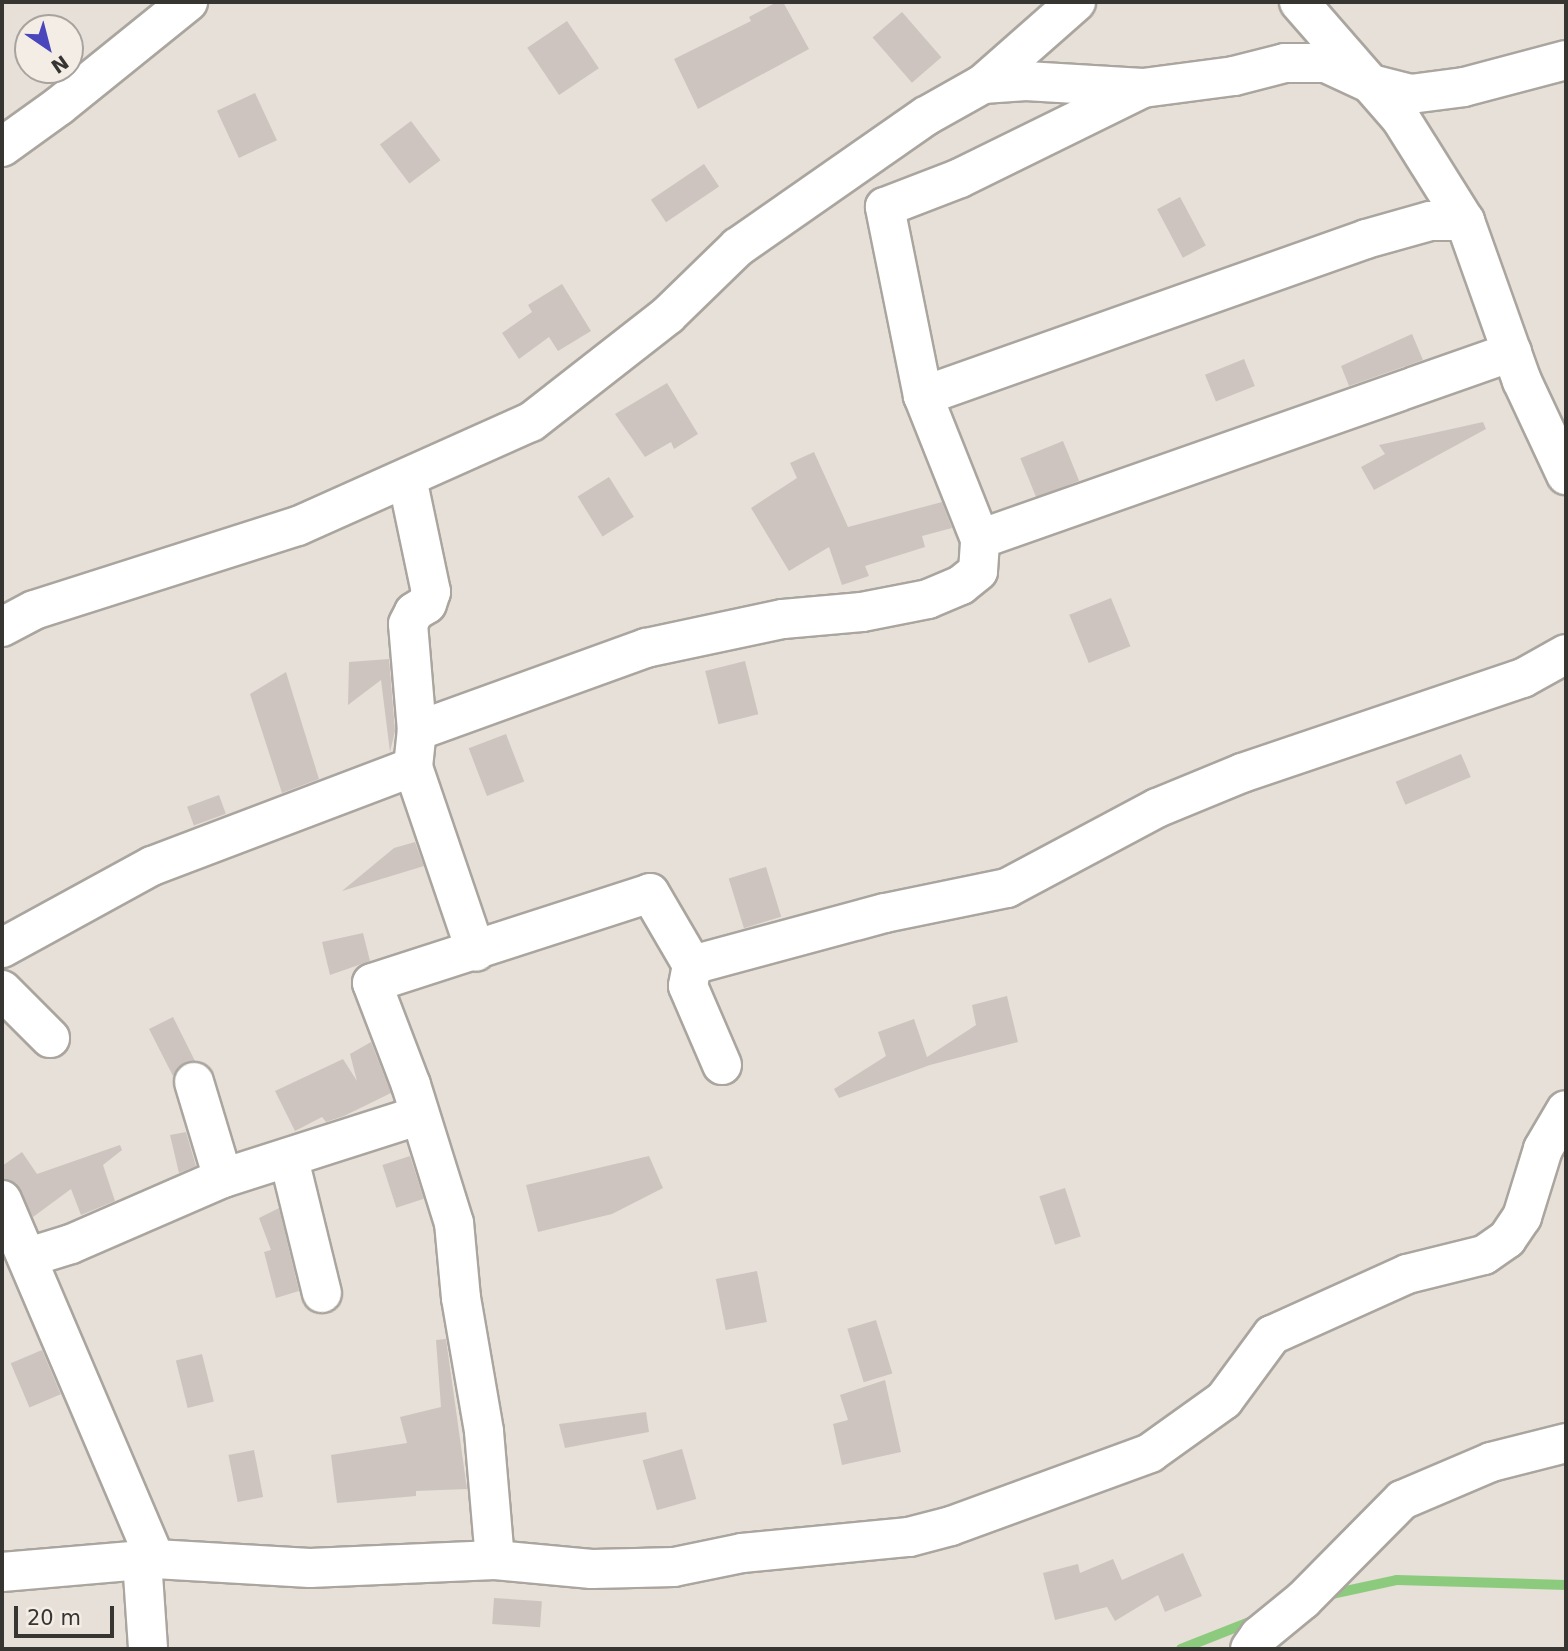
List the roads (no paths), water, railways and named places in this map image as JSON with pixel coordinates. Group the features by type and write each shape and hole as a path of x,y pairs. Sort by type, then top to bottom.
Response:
{"street":[{"path":"2,147 188,2"},
{"path":"2,627 34,610 298,526 531,422 668,315 738,247 926,116 983,84 1076,2"},
{"path":"1299,2 1401,119 1465,221 1512,352 1566,475"},
{"path":"983,84 1026,81 1143,88 1234,76 1285,63 1326,63 1371,84 1411,94 1464,87 1566,60"},
{"path":"2,948 152,866 646,648 783,619 862,612 929,598 961,585 978,571 980,539 923,396 885,207 960,178 1143,88"},
{"path":"923,396 1366,239 1430,221 1465,221"},
{"path":"980,539 1512,352"},
{"path":"407,478 431,592 427,604 414,612 408,624 415,749 476,952"},
{"path":"692,965 885,913 1007,888 1157,808 1242,773 1523,678 1566,654"},
{"path":"495,1560 484,1431 461,1298 454,1223 417,1116 411,1085 372,983 476,952 650,893 692,965 688,986 722,1065"},
{"path":"2,990 50,1038"},
{"path":"194,1082 223,1178"},
{"path":"2,1572 148,1560 310,1568 495,1560 592,1569 674,1567 742,1553 909,1537 1150,1454 1224,1400 1272,1335 1407,1274 1484,1255 1507,1239 1533,1188 1543,1149 1566,1110"},
{"path":"29,1257 71,1244 223,1178 417,1116"},
{"path":"289,1159 322,1293"},
{"path":"2,1200 29,1257 148,1560 148,1649"},
{"path":"1250,1649 1402,1500 1491,1462 1566,1443"}],"waterway":[{"path":"1327,1595 1397,1580 1566,1585"},
{"path":"1181,1649 1257,1619"}]}
